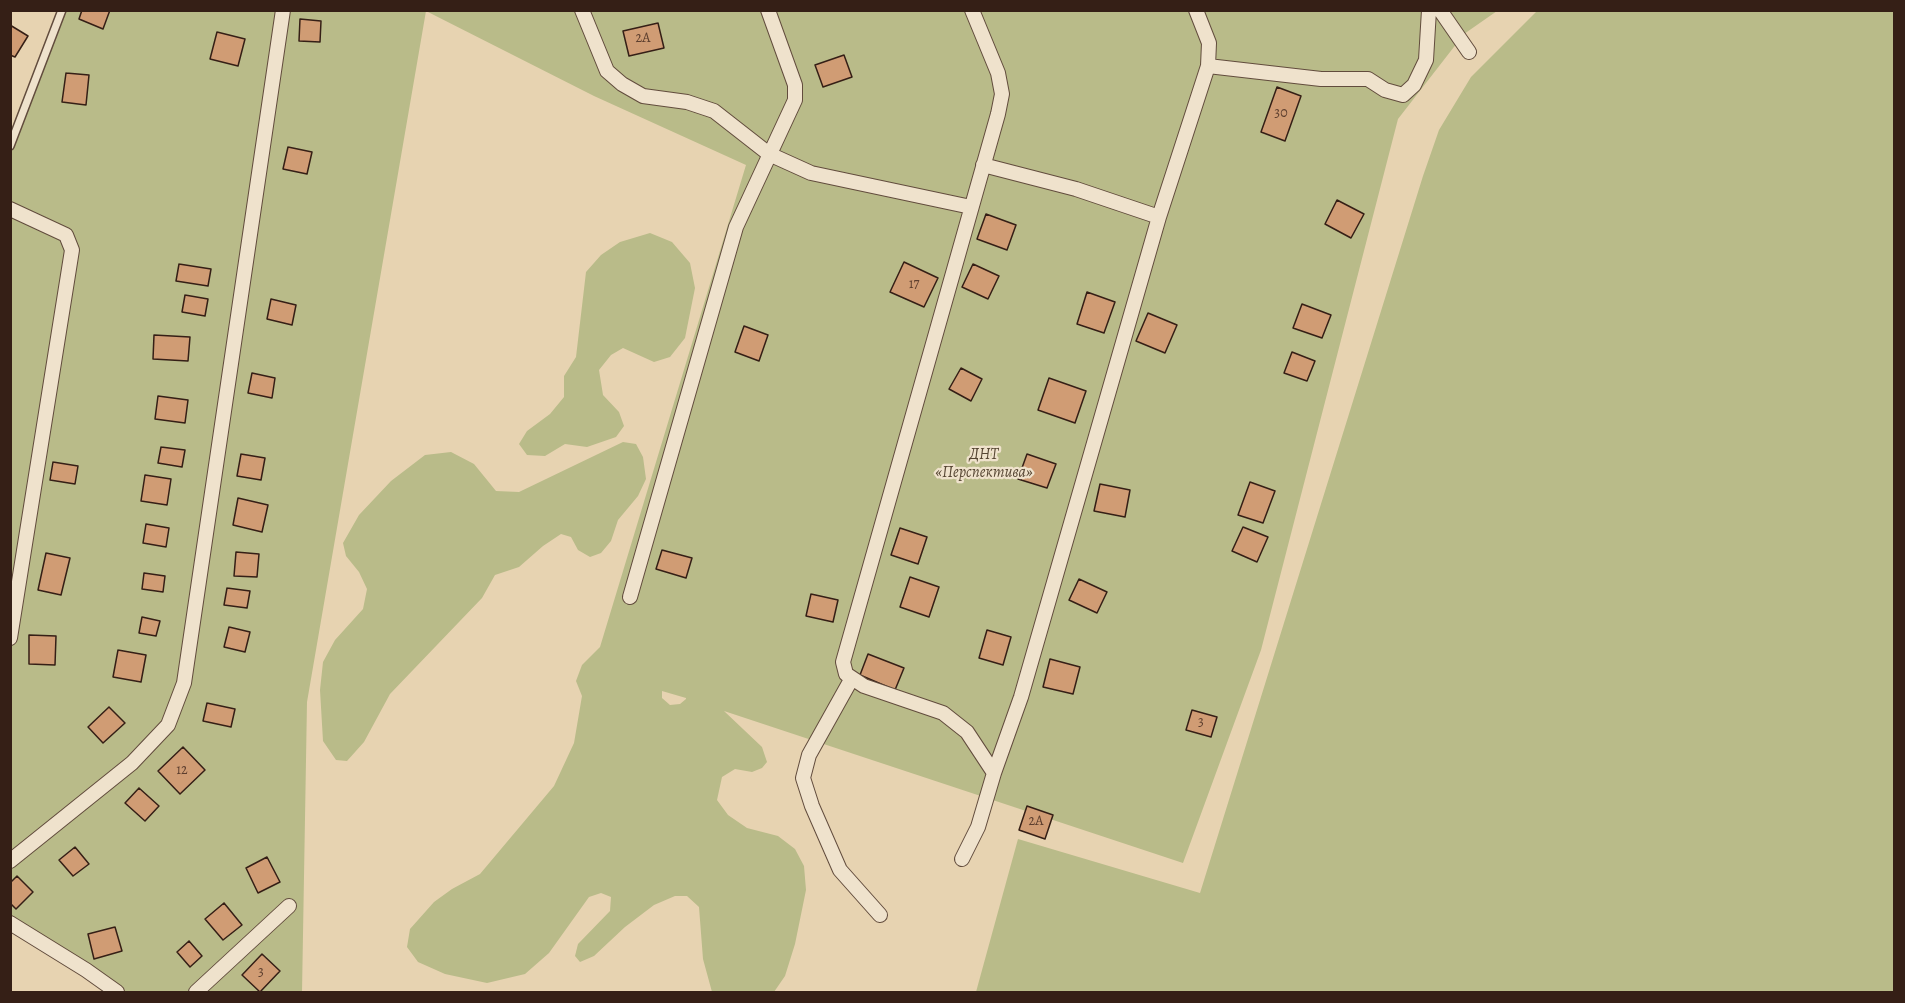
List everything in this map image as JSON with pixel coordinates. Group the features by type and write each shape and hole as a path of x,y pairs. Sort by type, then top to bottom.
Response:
{"street":[{"path":"10,861 132,763 168,725 184,683 283,10"},
{"path":"582,10 607,71 622,84 643,96 687,102 714,111 769,154 811,173 971,207"},
{"path":"630,597 736,227 795,99 795,85 768,10"},
{"path":"972,10 998,73 1002,94 843,662 846,674 864,686 943,713 967,732 994,773"},
{"path":"962,859 978,827 1021,697 1159,217 1208,66 1209,43 1196,10"},
{"path":"1208,66 1321,79 1368,79 1385,90 1403,95 1414,85 1426,60 1429,10"},
{"path":"1440,10 1469,52"},
{"path":"982,165 1076,189 1159,217"},
{"path":"10,209 66,235 72,250 10,638"},
{"path":"852,678 808,755 803,778 812,806 840,870 880,915"},
{"path":"196,993 289,906"},
{"path":"10,923 86,970 117,993"}],"lane":[{"path":"10,146 62,10"}],"green space":[{"path":"63,11 426,11 307,702 302,992 126,992 11,915 11,137"},
{"name":"ДНТ «Перспектива»","path":"426,11 1497,11 1464,34 1398,119 1261,650 1183,863 724,711 762,747 767,762 762,768 752,772 735,769 722,777 717,800 728,815 747,828 778,836 795,849 804,866 806,890 795,944 785,976 774,992 712,992 703,959 699,907 687,896 675,896 654,905 625,927 594,956 580,962 575,956 578,944 610,911 611,897 601,893 589,897 549,953 525,974 487,983 445,974 418,962 407,947 410,929 434,902 480,874 554,786 574,743 582,696 576,681 582,665 600,647 746,165 594,96","holes":["662,691 686,698 680,704 670,705 662,698"]},
{"path":"1537,11 1894,11 1894,992 976,992 1018,839 1200,893 1439,130 1471,77"},
{"path":"650,233 672,242 690,263 695,288 685,338 670,357 654,362 623,348 611,355 599,370 603,395 619,412 624,426 616,437 587,447 565,444 545,456 527,455 519,444 527,431 550,414 564,397 564,376 576,357 586,272 601,255 620,242"},
{"path":"623,442 636,444 643,457 646,479 638,496 618,520 611,541 601,553 590,557 578,550 571,537 561,534 519,567 495,575 482,598 390,694 364,742 347,761 336,760 323,741 320,690 323,662 335,640 363,609 367,589 359,572 346,556 343,543 359,515 391,481 425,455 451,452 474,464 496,491 519,492"}],"building":[{"path":"82,10 110,10 103,29 79,19"},
{"path":"300,19 321,21 320,42 299,41"},
{"path":"658,23 664,48 629,56 623,31"},
{"path":"10,25 28,36 15,57 10,55"},
{"path":"217,32 245,39 238,66 210,59"},
{"path":"844,55 852,77 823,87 815,65"},
{"path":"66,73 89,75 86,105 62,102"},
{"path":"1277,87 1301,96 1285,141 1261,132"},
{"path":"288,147 312,152 307,174 283,169"},
{"path":"1337,200 1364,214 1351,238 1325,224"},
{"path":"986,214 1016,225 1007,250 977,239"},
{"path":"904,262 938,278 924,307 890,292"},
{"path":"179,264 211,269 208,286 176,281"},
{"path":"973,264 999,276 988,299 962,287"},
{"path":"1087,292 1115,302 1104,333 1077,324"},
{"path":"185,295 208,299 205,316 182,312"},
{"path":"271,299 296,305 292,325 267,319"},
{"path":"1302,304 1331,315 1322,338 1293,328"},
{"path":"1148,313 1177,325 1165,353 1136,341"},
{"path":"744,326 768,335 759,361 735,352"},
{"path":"154,335 190,337 188,361 153,359"},
{"path":"1292,352 1315,361 1307,381 1284,373"},
{"path":"961,368 982,379 971,401 949,389"},
{"path":"252,373 275,378 272,398 248,393"},
{"path":"1049,378 1086,391 1075,423 1038,410"},
{"path":"158,396 188,400 185,423 155,419"},
{"path":"161,447 185,450 182,467 158,463"},
{"path":"241,454 265,458 261,480 237,476"},
{"path":"1027,454 1056,464 1047,488 1018,479"},
{"path":"53,462 78,466 75,484 50,480"},
{"path":"145,475 171,479 167,505 141,501"},
{"path":"1250,482 1275,491 1263,523 1238,515"},
{"path":"1100,484 1130,490 1125,517 1094,511"},
{"path":"238,498 268,505 262,532 233,525"},
{"path":"146,524 169,528 166,547 143,543"},
{"path":"1243,527 1268,537 1257,562 1232,551"},
{"path":"900,528 927,537 918,564 891,555"},
{"path":"662,550 692,558 686,578 656,569"},
{"path":"236,552 259,554 257,577 234,576"},
{"path":"46,553 70,558 61,595 38,590"},
{"path":"144,573 165,576 163,592 142,589"},
{"path":"910,577 939,587 929,617 900,607"},
{"path":"1079,579 1107,592 1097,613 1069,600"},
{"path":"227,588 250,591 247,608 224,605"},
{"path":"811,594 838,600 833,622 806,616"},
{"path":"142,617 160,621 156,636 139,633"},
{"path":"229,627 250,632 245,652 224,647"},
{"path":"987,630 1011,637 1003,665 979,658"},
{"path":"29,635 56,636 55,665 29,664"},
{"path":"118,650 146,655 141,682 113,677"},
{"path":"868,654 904,668 895,690 860,675"},
{"path":"1050,659 1080,667 1073,694 1043,687"},
{"path":"207,703 235,709 231,727 203,721"},
{"path":"109,707 125,723 103,743 88,727"},
{"path":"1192,710 1217,717 1211,737 1186,730"},
{"path":"183,747 205,770 180,794 158,771"},
{"path":"139,788 159,806 145,821 125,803"},
{"path":"1027,806 1053,815 1045,839 1019,830"},
{"path":"75,847 89,864 73,876 59,860"},
{"path":"267,857 280,882 258,893 246,868"},
{"path":"17,876 33,892 16,909 10,903 10,883"},
{"path":"224,903 242,925 223,940 205,919"},
{"path":"115,927 122,951 94,959 88,934"},
{"path":"189,941 202,956 190,967 177,952"},
{"path":"262,954 280,971 260,992 242,975"}]}
